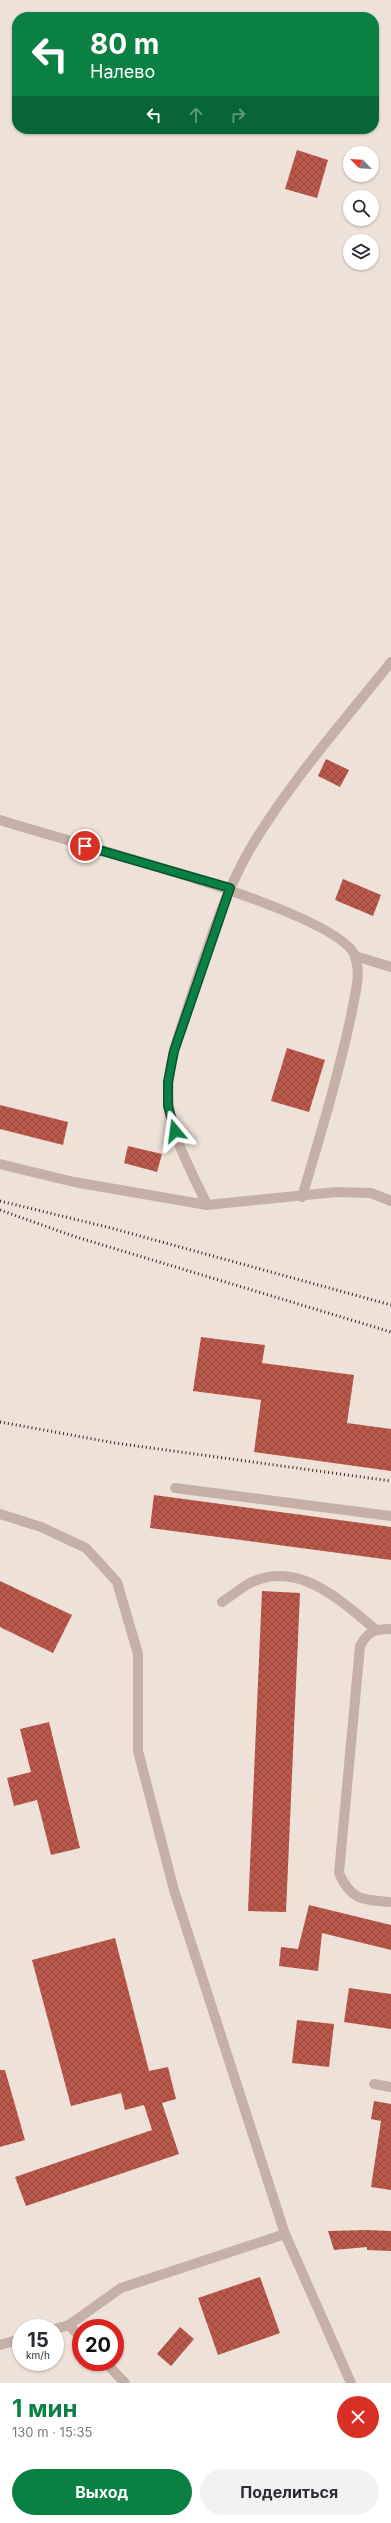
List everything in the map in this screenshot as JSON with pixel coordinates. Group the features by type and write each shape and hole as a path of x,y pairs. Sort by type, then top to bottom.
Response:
{"street":[{"path":"207,1205 175,1131 168,1106 168,1082 181,1030 230,888 251,848 292,789 391,662"},
{"path":"0,820 230,888 318,926 346,943 355,956 358,977 340,1071 302,1196"},
{"path":"355,956 391,967"},
{"path":"0,1164 74,1182 207,1205 336,1192 371,1193 391,1201"},
{"path":"175,1488 391,1516"},
{"path":"0,1514 41,1527 86,1548 117,1582 138,1654 138,1751 174,1890 285,2234 351,2383"},
{"path":"222,1602 251,1583 274,1577 296,1577 330,1593 374,1629"},
{"path":"391,1629 374,1629 365,1636 360,1646 339,1873 345,1887 361,1899 391,1902"},
{"path":"374,2084 391,2087"},
{"path":"64,2326 69,2325 121,2288 285,2234"},
{"path":"69,2325 72,2328"},
{"path":"0,2345 12,2342"},
{"path":"114,2371 125,2383"}],"building":[{"path":"297,150 328,160 317,198 285,189"},
{"path":"326,759 349,770 340,787 318,776"},
{"path":"343,879 381,895 373,916 335,900"},
{"path":"287,1048 325,1060 309,1112 271,1101"},
{"path":"0,1105 68,1122 63,1145 0,1129"},
{"path":"128,1146 162,1154 157,1172 124,1163"},
{"path":"201,1337 265,1345 262,1363 354,1375 347,1423 391,1429 391,1471 254,1452 261,1400 193,1391"},
{"path":"154,1495 391,1527 391,1560 150,1528"},
{"path":"0,1581 72,1615 53,1653 0,1627"},
{"path":"262,1591 300,1593 286,1912 248,1911"},
{"path":"49,1722 80,1848 51,1855 37,1800 14,1806 7,1778 31,1772 20,1729"},
{"path":"309,1905 391,1925 391,1950 322,1933 318,1971 279,1966 281,1947 298,1949"},
{"path":"115,1938 149,2071 168,2067 176,2099 162,2103 179,2154 26,2206 15,2177 152,2130 144,2105 125,2110 121,2093 71,2106 32,1960"},
{"path":"349,1988 391,1994 391,2029 344,2022"},
{"path":"297,2020 334,2024 329,2067 292,2063"},
{"path":"0,2070 5,2070 25,2140 0,2147"},
{"path":"374,2101 391,2104 391,2190 371,2187 381,2121 371,2119"},
{"path":"328,2231 391,2231 391,2251 367,2250 367,2247 334,2250"},
{"path":"260,2277 280,2333 218,2355 198,2298"},
{"path":"180,2327 194,2339 171,2366 157,2354"}],"railway":[{"path":"0,1201 111,1228 391,1305"},
{"path":"0,1210 73,1236 391,1332"},
{"path":"0,1422 115,1443 391,1481"}],"route":[{"path":"85,846 230,888 216,923 174,1051 168,1082 168,1106 175,1131"}]}
